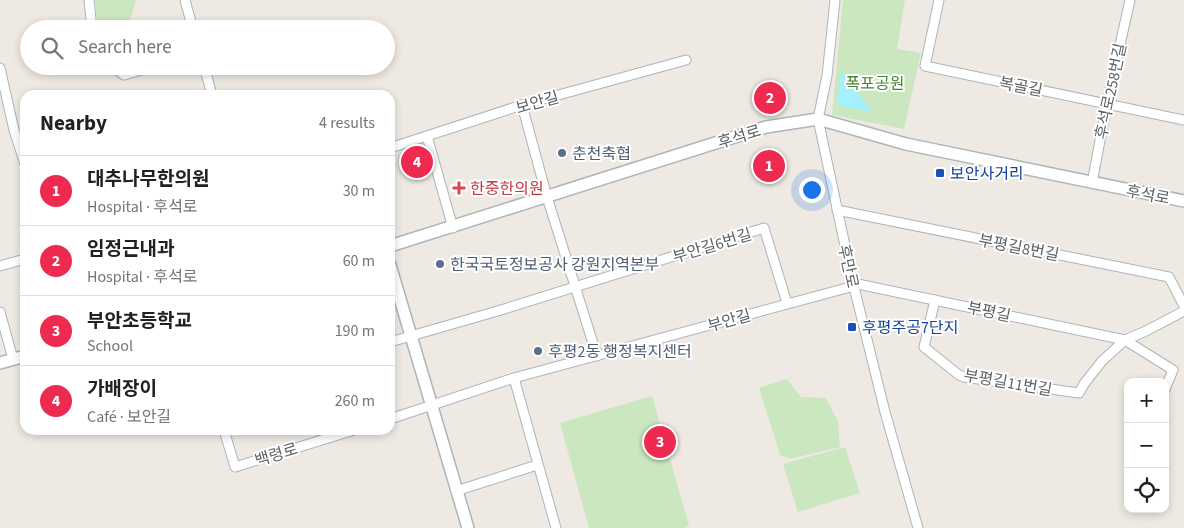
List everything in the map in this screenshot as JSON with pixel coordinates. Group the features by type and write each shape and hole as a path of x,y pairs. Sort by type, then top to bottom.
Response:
{"street":[{"path":"89,0 91,20"},
{"path":"185,0 191,20"},
{"name":"후만로","path":"835,0 826,76 818,119 853,285 885,412 918,528"},
{"name":"복골길","path":"939,0 925,66 1184,120"},
{"name":"후석로258번길","path":"1092,183 1107,103 1130,0"},
{"name":"보안길","path":"395,146 522,105 686,60"},
{"path":"0,68 20,149"},
{"path":"206,75 211,90"},
{"path":"522,105 547,196 597,356"},
{"name":"후석로","path":"395,245 453,228 547,196 766,127 818,119 906,144 1184,201"},
{"path":"427,136 453,228"},
{"name":"부평길8번길","path":"837,210 1169,277 1184,306"},
{"name":"부안길6번길","path":"411,335 576,287 764,228 787,303"},
{"path":"0,266 20,260"},
{"path":"395,282 468,528"},
{"name":"부평길","path":"853,285 935,300 1125,340 1173,370 1169,380"},
{"name":"부안길","path":"431,406 514,378 853,285"},
{"name":"부평길11번길","path":"935,300 924,348 964,377 1079,393 1102,361 1125,340"},
{"path":"1125,340 1184,311"},
{"path":"0,312 13,359"},
{"path":"395,340 411,335"},
{"path":"0,363 20,357"},
{"path":"514,378 556,528"},
{"path":"395,417 431,406"},
{"name":"백령로","path":"225,435 235,467 338,435"},
{"path":"456,491 538,465"}],"green space":[{"path":"95,0 136,0 130,20 97,20"},
{"name":"폭포공원","path":"843,0 905,0 897,49 921,53 904,129 832,115"},
{"path":"787,379 801,397 826,398 838,421 840,447 790,459 780,455 759,388"},
{"path":"652,396 689,526 684,528 589,528 560,423"},
{"path":"845,447 860,493 798,512 783,464"}],"water":[{"path":"841,70 872,112 837,105"}],"place":[{"name":"임정근내과","path":"770,98"},
{"name":"춘천축협","path":"562,153"},
{"name":"가배장이","path":"417,162"},
{"name":"대추나무한의원","path":"769,166"},
{"name":"보안사거리","path":"940,173"},
{"name":"한중한의원","path":"459,188"},
{"name":"한국국토정보공사 강원지역본부","path":"440,264"},
{"name":"후평주공7단지","path":"852,327"},
{"name":"후평2동 행정복지센터","path":"538,351"},
{"name":"부안초등학교","path":"660,442"}]}
